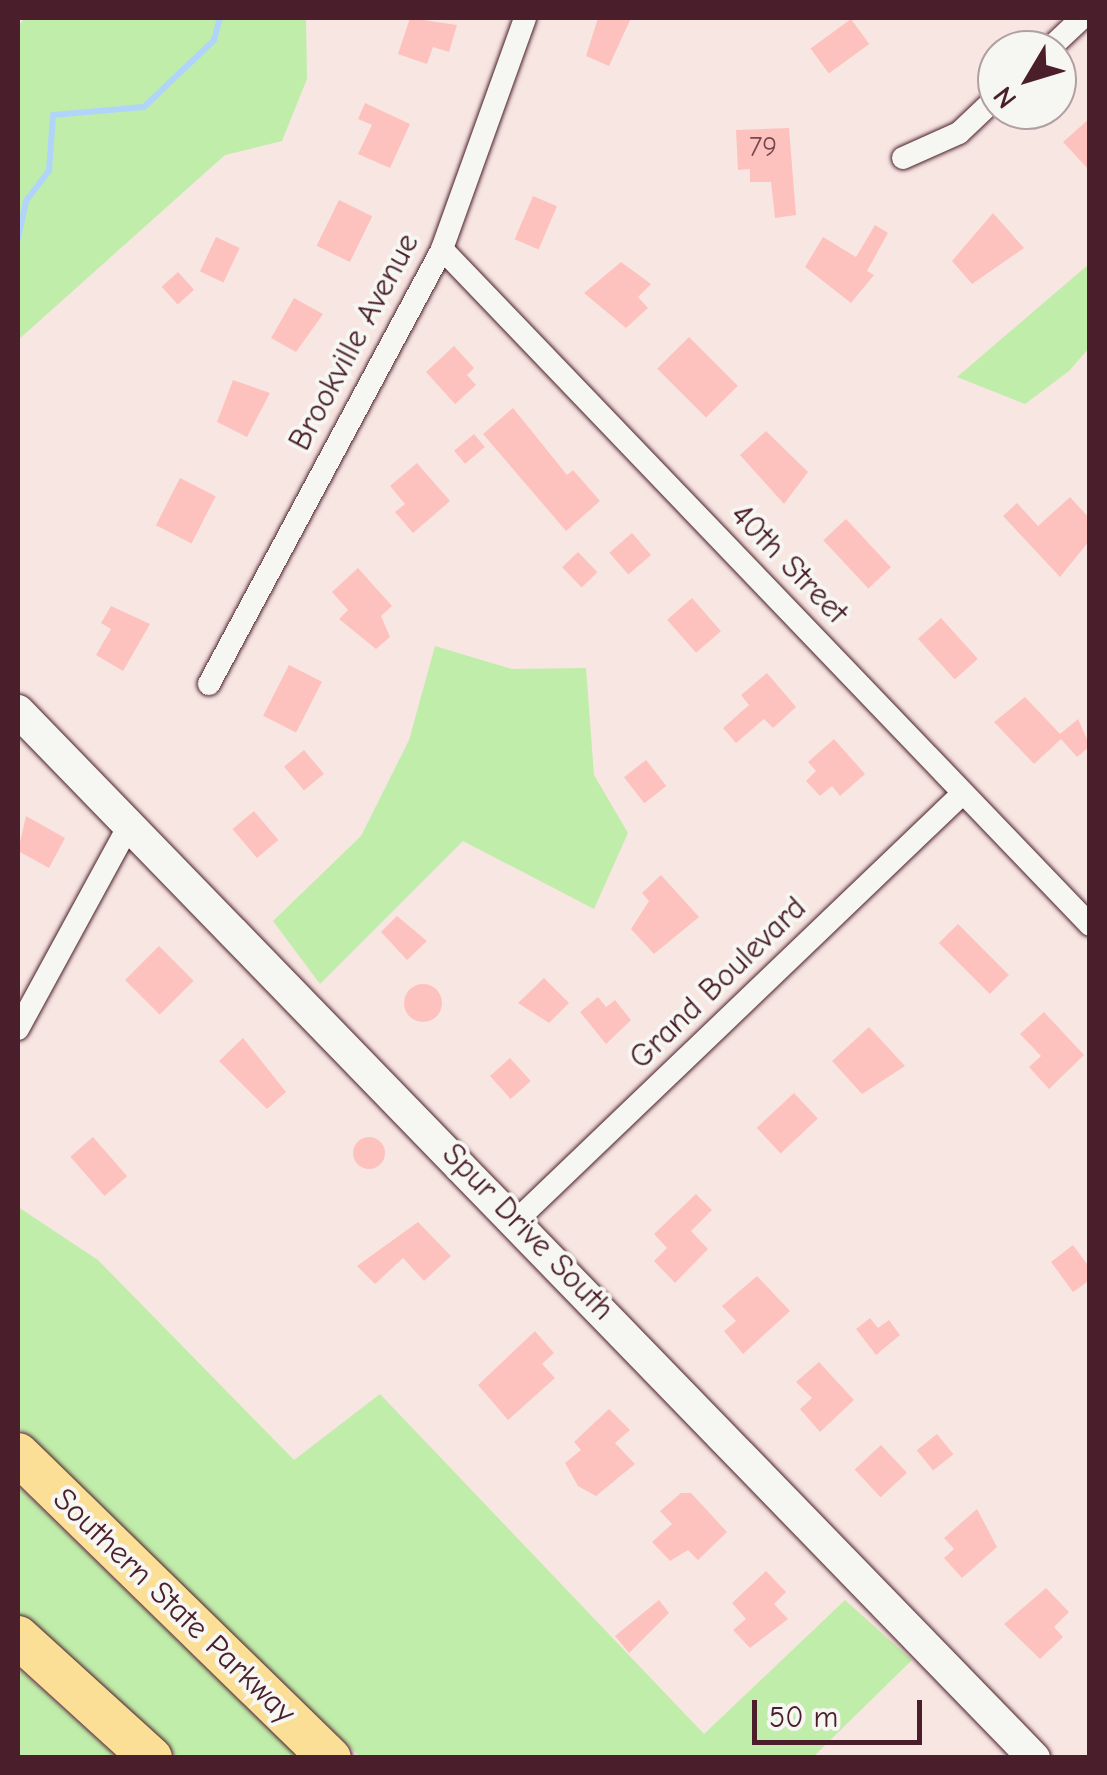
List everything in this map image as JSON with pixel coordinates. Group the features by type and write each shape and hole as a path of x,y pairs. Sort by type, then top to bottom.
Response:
{"highway":[{"name":"Southern State Parkway","path":"18,1454 330,1758"},
{"path":"18,1637 151,1758"}],"street":[{"name":"Brookville Avenue","path":"210,684 442,249 525,18"},
{"path":"903,158 959,133 977,116"},
{"name":"40th Street","path":"442,249 1090,924"},
{"name":"Spur Drive South","path":"18,711 131,822 1034,1758"},
{"name":"Grand Boulevard","path":"517,1220 963,793"},
{"path":"18,1028 131,822"}],"green space":[{"path":"25,18 306,18 307,79 282,141 225,155 18,340 18,26"},
{"path":"1089,264 1089,348 1069,371 1025,404 957,377"},
{"path":"435,646 512,669 586,668 594,775 628,833 594,909 463,841 320,984 273,921 361,836 409,740"},
{"path":"18,1207 98,1260 294,1460 380,1394 704,1734 845,1600 912,1660 813,1757 360,1757 18,1427"},
{"path":"18,1486 298,1757 178,1757 18,1614"},
{"path":"18,1668 117,1757 18,1757"}],"building":[{"path":"410,18 457,25 449,52 433,47 427,64 398,54"},
{"path":"598,18 631,18 609,66 586,56"},
{"path":"851,19 869,44 829,73 811,48"},
{"path":"365,103 410,124 390,168 358,154 372,125 358,119"},
{"path":"1090,118 1090,171 1063,142"},
{"path":"789,128 796,215 775,218 771,182 750,182 750,169 738,170 736,130"},
{"path":"533,196 557,206 539,249 515,239"},
{"path":"339,200 372,216 350,262 317,246"},
{"path":"993,213 1024,248 972,284 952,261"},
{"path":"875,225 888,233 867,271 874,275 851,303 805,267 823,237 856,257"},
{"path":"216,237 240,248 224,282 200,271"},
{"path":"621,262 651,284 638,297 648,308 626,328 584,293"},
{"path":"178,272 194,290 178,305 162,287"},
{"path":"294,298 323,314 296,352 271,338"},
{"path":"689,337 738,386 706,418 657,369"},
{"path":"454,346 474,368 467,375 476,385 455,404 426,372"},
{"path":"233,380 270,393 247,437 217,422"},
{"path":"513,408 567,475 573,470 600,501 566,531 483,434"},
{"path":"766,431 808,472 784,504 740,455"},
{"path":"474,434 485,447 465,464 454,451"},
{"path":"417,463 450,501 413,533 395,512 405,504 390,486"},
{"path":"180,478 216,496 192,543 156,525"},
{"path":"1070,497 1090,519 1090,540 1060,577 1003,516 1017,503 1038,526"},
{"path":"846,519 891,567 868,588 823,540"},
{"path":"632,533 651,555 628,575 609,553"},
{"path":"578,552 597,572 582,587 562,567"},
{"path":"358,568 392,606 381,616 390,637 376,649 339,619 348,610 332,592"},
{"path":"692,598 721,631 696,653 667,620"},
{"path":"111,606 150,624 123,671 96,655 111,629 101,623"},
{"path":"941,618 978,659 955,680 918,639"},
{"path":"289,665 322,682 296,733 263,716"},
{"path":"767,673 796,707 773,728 764,719 736,743 723,728 749,705 741,695"},
{"path":"1025,697 1060,734 1078,719 1090,746 1077,757 1061,739 1034,764 994,722"},
{"path":"834,739 865,774 840,796 832,786 820,796 806,781 816,771 808,762"},
{"path":"304,750 324,774 304,790 284,767"},
{"path":"646,760 666,786 644,803 624,777"},
{"path":"254,811 278,840 257,858 233,829"},
{"path":"26,816 65,838 49,868 18,851"},
{"path":"661,875 699,917 654,954 631,929 649,901 642,893"},
{"path":"397,916 427,941 407,960 381,932"},
{"path":"958,924 1009,975 990,994 939,943"},
{"path":"159,946 194,981 160,1015 125,980"},
{"path":"544,978 569,1003 549,1023 518,1003"},
{"path":"423,984 436,990 442,1003 436,1016 423,1022 410,1016 404,1003 410,990"},
{"path":"598,997 606,1007 615,1000 631,1020 606,1044 580,1012"},
{"path":"1044,1012 1084,1055 1049,1089 1029,1067 1041,1056 1020,1034"},
{"path":"869,1027 905,1066 862,1094 832,1061"},
{"path":"243,1038 286,1092 267,1109 219,1061"},
{"path":"510,1058 531,1081 511,1099 490,1076"},
{"path":"794,1093 818,1119 781,1153 757,1128"},
{"path":"93,1137 127,1176 104,1196 70,1157"},
{"path":"369,1137 381,1141 385,1153 381,1165 369,1169 357,1165 353,1153 357,1141"},
{"path":"696,1194 712,1210 691,1231 708,1249 675,1283 654,1261 667,1248 654,1234"},
{"path":"418,1222 451,1256 424,1281 403,1258 375,1284 357,1266"},
{"path":"1073,1245 1090,1268 1090,1280 1073,1292 1051,1262"},
{"path":"757,1276 790,1311 743,1354 724,1331 736,1321 722,1306"},
{"path":"870,1318 878,1328 889,1320 900,1335 876,1355 856,1329"},
{"path":"535,1331 554,1353 542,1364 555,1378 508,1420 478,1385"},
{"path":"819,1362 854,1400 820,1432 800,1409 812,1398 796,1382"},
{"path":"609,1409 630,1430 615,1443 635,1464 596,1496 578,1486 565,1463 581,1450 574,1442"},
{"path":"937,1434 953,1454 933,1471 917,1450"},
{"path":"881,1445 907,1473 881,1497 855,1470"},
{"path":"681,1493 691,1493 727,1532 698,1560 688,1550 670,1561 652,1542 672,1524 660,1511"},
{"path":"977,1509 997,1547 962,1578 944,1558 954,1549 944,1538"},
{"path":"766,1571 786,1592 774,1604 788,1619 750,1648 733,1630 746,1619 732,1603"},
{"path":"1046,1588 1069,1612 1054,1627 1063,1637 1040,1659 1004,1624"},
{"path":"659,1600 669,1613 629,1653 615,1636"}],"waterway":[{"path":"18,239 26,201 49,170 53,115 144,107 214,40 220,18"}]}
